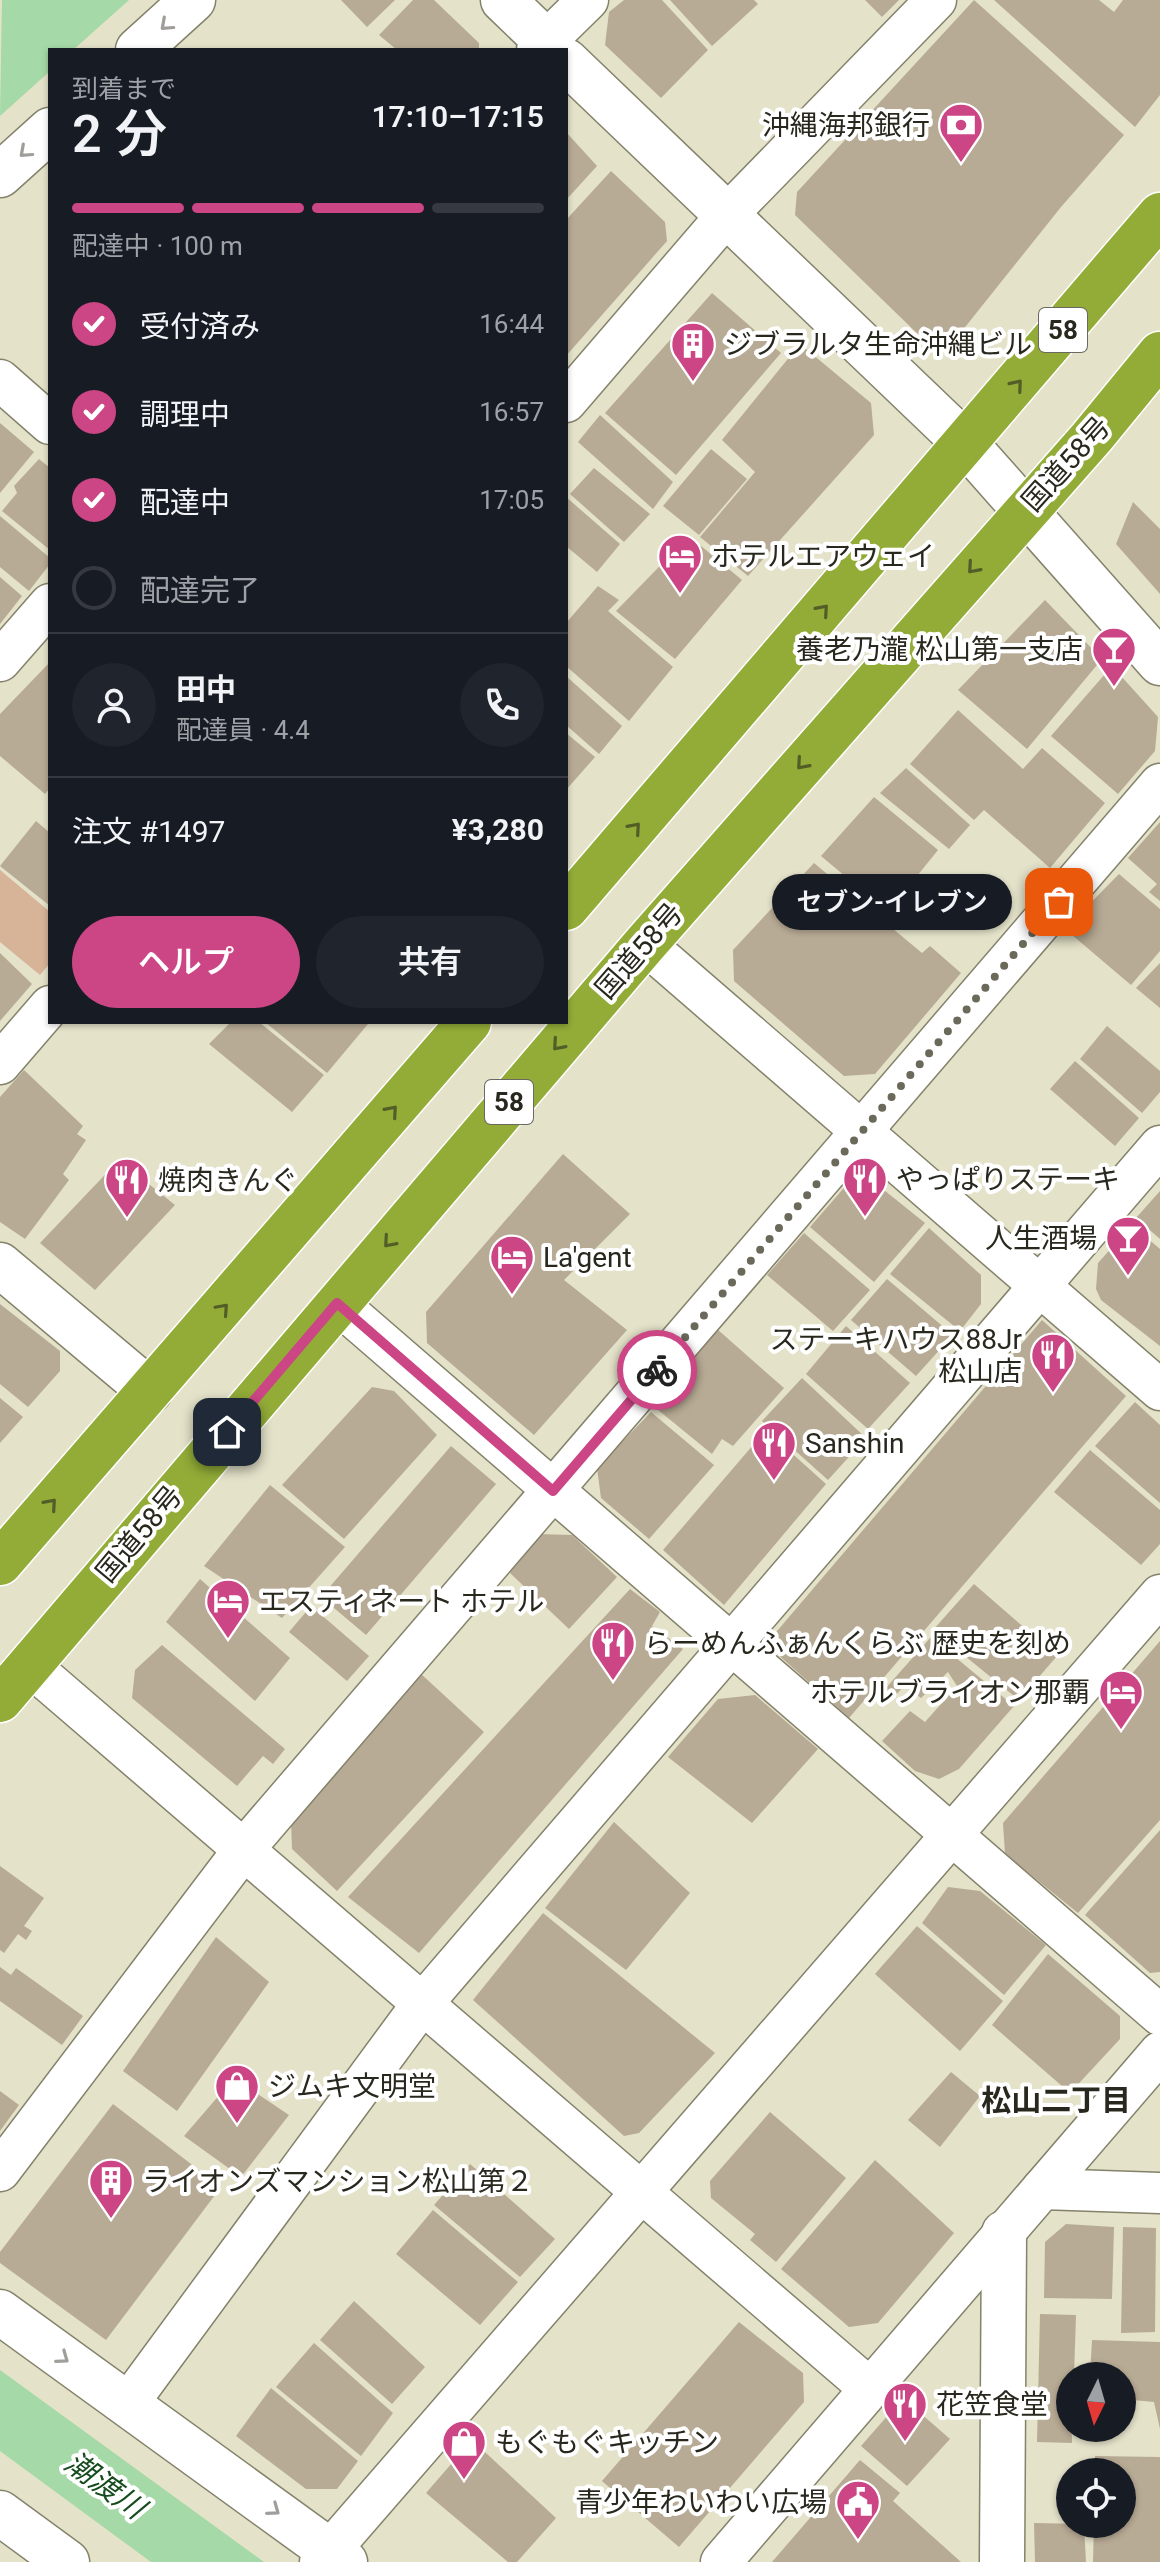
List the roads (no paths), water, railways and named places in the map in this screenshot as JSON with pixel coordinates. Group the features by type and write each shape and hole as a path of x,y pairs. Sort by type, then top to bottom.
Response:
{"highway":[{"name":"58","path":"572,889 966,444 1160,215"},
{"name":"国道58号","path":"0,1700 645,944 1024,509 1092,437 1160,354"},
{"path":"0,1563 467,1024"}],"street":[{"path":"140,48 193,0"},
{"path":"503,0 549,48"},
{"path":"552,48 588,0"},
{"path":"568,400 726,216 936,0"},
{"path":"568,66 966,444 1160,663"},
{"path":"0,175 48,132"},
{"path":"0,380 48,422"},
{"path":"0,661 48,606"},
{"path":"0,2171 244,1849 1160,784"},
{"path":"645,944 1160,1390"},
{"path":"0,1064 48,1008"},
{"path":"127,2405 422,2004 1160,1146"},
{"path":"0,1265 150,1391"},
{"path":"337,1303 1160,2015"},
{"path":"0,2312 331,2558 642,2193 1160,1595"},
{"path":"29,1665 868,2387"},
{"path":"721,2562 868,2387 1160,2052"},
{"path":"1042,2189 1160,2193"},
{"path":"1002,2562 1004,2233"},
{"path":"0,2513 43,2555"}],"water":[{"path":"2,0 129,0 75,48 48,48 48,73 0,116"},
{"name":"潮渡川","path":"0,2370 264,2562 151,2562 0,2451"}],"place":[{"name":"沖縄海邦銀行","path":"961,164"},
{"name":"ジブラルタ生命沖縄ビル","path":"693,383"},
{"name":"ホテルエアウェイ","path":"680,595"},
{"name":"養老乃瀧 松山第一支店","path":"1114,688"},
{"name":"セブン-イレブン","path":"1059,902"},
{"name":"やっぱりステーキ","path":"865,1218"},
{"name":"焼肉きんぐ","path":"127,1219"},
{"name":"人生酒場","path":"1128,1277"},
{"name":"La'gent","path":"512,1296"},
{"name":"ステーキハウス88Jr 松山店","path":"1053,1394"},
{"name":"Sanshin","path":"774,1482"},
{"name":"エスティネート ホテル","path":"228,1640"},
{"name":"らーめんふぁんくらぶ 歴史を刻め","path":"613,1682"},
{"name":"ホテルブライオン那覇","path":"1121,1731"},
{"name":"ジムキ文明堂","path":"237,2125"},
{"name":"ライオンズマンション松山第２","path":"111,2220"},
{"name":"花笠食堂","path":"905,2443"},
{"name":"もぐもぐキッチン","path":"464,2481"},
{"name":"青少年わいわい広場","path":"858,2541"}],"district":[{"name":"松山二丁目","path":"1056,2100"}]}
